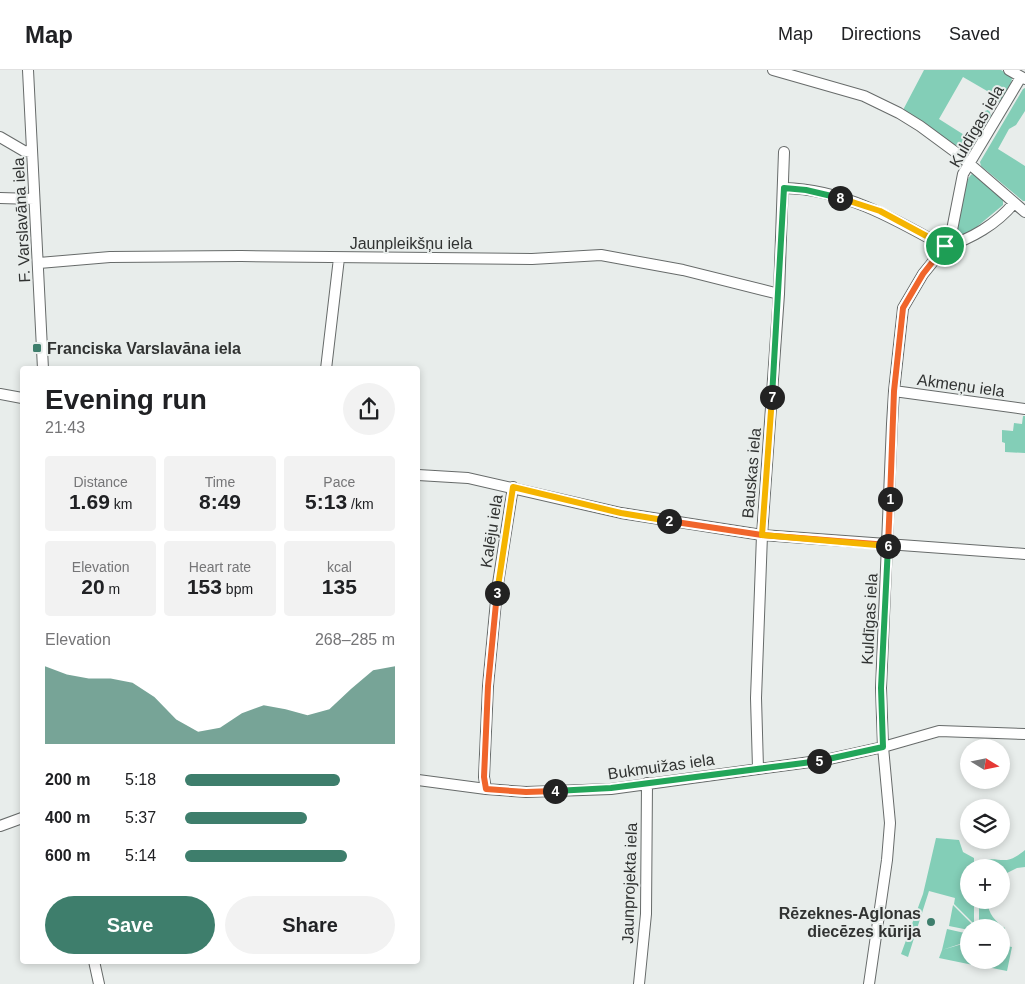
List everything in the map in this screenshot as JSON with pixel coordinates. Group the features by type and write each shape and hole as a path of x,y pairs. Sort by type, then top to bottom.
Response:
{"street":[{"name":"F. Varslavāna iela","path":"28,70 43,366"},
{"path":"773,70 877,101 920,126 970,164 1025,212"},
{"path":"1009,70 1023,78"},
{"name":"Kuldīgas iela","path":"869,984 887,860 889,832 881,688 894,391 903,308 923,274 945,246 951,235 963,174 1023,78"},
{"path":"0,136 24,151 32,152"},
{"name":"Bauskas iela","path":"758,768 756,698 762,535 779,294 784,152"},
{"path":"784,188 814,191 865,206 897,220 945,246 963,241 986,227 1014,203"},
{"path":"0,198 34,199"},
{"name":"Jaunpleikšņu iela","path":"39,263 110,257 242,256 532,259 601,255 683,270 779,294"},
{"path":"326,366 338,258"},
{"name":"Akmeņu iela","path":"894,391 1025,409"},
{"path":"0,394 20,398"},
{"path":"420,475 468,478 621,513 762,535 1025,554"},
{"name":"Kalēju iela","path":"486,789 484,777 488,686 497,590 513,487"},
{"name":"Bukmuižas iela","path":"420,780 526,792 611,788 825,760 883,747 939,731 1025,734"},
{"name":"Jaunprojekta iela","path":"639,984 646,914 646,783"},
{"path":"0,826 20,819"},
{"path":"95,964 99,984"}],"green space":[{"path":"924,70 1001,70 1012,77 1007,92 997,103 991,101 994,95 963,77 939,119 969,138 985,111 988,110 990,112 991,118 971,153 963,154 903,110"},
{"path":"1025,88 1025,111 1016,125 1009,129 998,149 1025,166 1025,201 1023,201 981,166 980,162"},
{"path":"972,174 977,176 1003,200 1003,205 973,230 958,237 957,231 961,204 966,185"},
{"path":"1023,416 1025,416 1025,453 1005,452 1005,443 1002,442 1002,430 1013,431 1014,423 1022,424"},
{"path":"936,838 959,840 960,849 974,858 960,859 960,909 974,909 974,919 969,919 954,904 955,898 929,891 908,957 901,954 923,894"},
{"path":"1025,850 1025,867 1010,872 1010,859"},
{"path":"953,905 967,919 960,919 960,928 949,926"},
{"path":"979,909 989,909 995,919 979,919"},
{"path":"947,929 960,932 960,944 942,950"},
{"path":"960,945 960,962 939,958 942,950"}],"place":[{"name":"Franciska Varslavāna iela","path":"37,348"},
{"name":"Rēzeknes-Aglonas diecēzes kūrija","path":"931,922"}],"route":[{"path":"945,246 880,211 850,200 795,188 784,188 774,374 762,535 829,540 888,545 881,688 883,747 825,760 611,788 526,792 486,789 484,777 488,686 497,590 513,487 621,513 762,535 888,545 894,391 903,308 923,274 945,246"}]}
